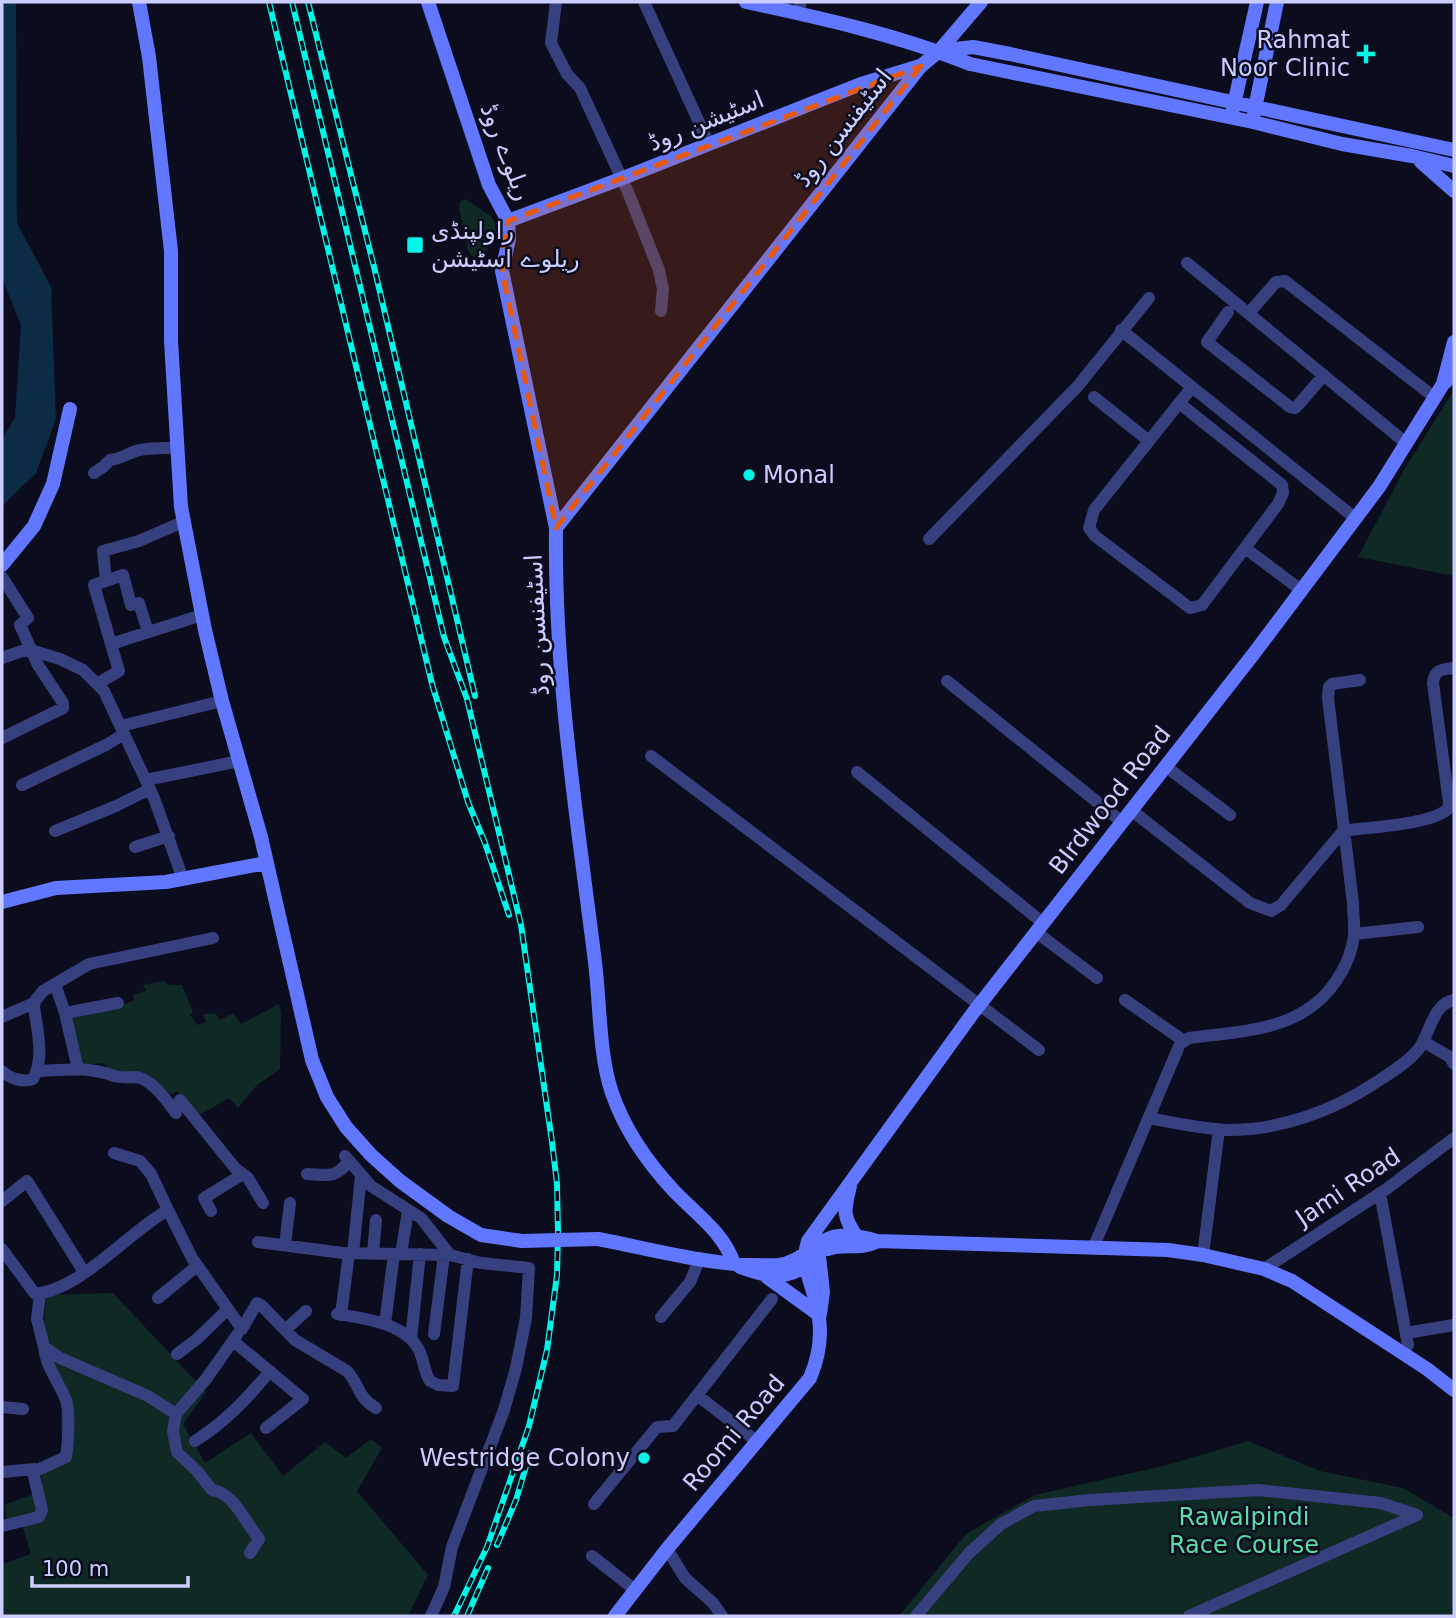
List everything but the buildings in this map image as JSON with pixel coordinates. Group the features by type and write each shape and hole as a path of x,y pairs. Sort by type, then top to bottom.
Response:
{"street":[{"path":"139,2 151,70 171,251 171,341 181,507 222,701 261,837 312,1060 327,1097 346,1127 371,1155 400,1181 448,1216 481,1235 522,1241 598,1239 734,1264 778,1265 812,1251 833,1247 863,1247 877,1241"},
{"name":"ریلوے روڈ","path":"428,2 489,185 509,221 509,239 502,271 556,528"},
{"path":"556,2 551,43 567,74 580,88 623,178 659,270 663,289 661,311"},
{"path":"644,2 709,144"},
{"path":"746,2 799,7 939,51 970,64 1231,117 1254,114 1454,150"},
{"path":"920,66 939,51 981,2"},
{"path":"1231,117 1257,2"},
{"path":"1254,114 1277,2"},
{"path":"939,51 973,47 1235,102 1254,114 1342,144 1454,166"},
{"name":"اسٹیشن روڈ","path":"509,221 861,84 920,66"},
{"name":"اسٹیفنسن روڈ","path":"734,1264 724,1240 648,1161 627,1129 611,1091 579,853 564,708 557,603 556,528 920,66"},
{"path":"1412,156 1429,166 1454,191"},
{"path":"1187,263 1406,443"},
{"path":"1249,313 1276,282 1285,281 1434,397"},
{"path":"929,539 1077,387 1121,330 1150,298"},
{"path":"1228,312 1208,342 1290,407 1295,408 1324,375"},
{"path":"1121,330 1355,519"},
{"path":"1449,379 1454,342"},
{"name":"BIrdwood Road","path":"812,1251 851,1180 980,1004 1355,519 1434,397 1449,379"},
{"path":"1179,403 1282,485 1283,493 1279,504 1202,605 1190,608 1095,536 1089,528 1094,510 1179,403 1192,387"},
{"path":"1094,397 1149,441"},
{"path":"2,565 34,526 54,484 70,409"},
{"path":"94,473 110,460 134,452 176,448"},
{"path":"106,581 103,551 139,541 185,521"},
{"path":"1245,548 1301,590"},
{"path":"97,684 119,671 94,585 123,575 131,605 139,603 148,632"},
{"path":"2,577 28,618 19,625 34,651 38,665 63,704 63,708 2,738"},
{"path":"111,644 202,615"},
{"path":"2,658 22,651 34,651 60,659 83,670 104,691 148,784 183,879"},
{"path":"947,681 1126,816 1251,903 1271,911 1281,905 1343,831 1413,822 1438,815 1448,809 1433,683 1435,673 1439,670 1454,668"},
{"path":"1094,1246 1180,1044 1189,1038 1273,1026 1302,1015 1328,994 1345,968 1354,934 1353,904 1328,698 1332,684 1360,680"},
{"path":"22,785 122,730 222,701"},
{"path":"651,756 720,811 1039,1050"},
{"path":"55,831 68,827 148,784 239,761"},
{"path":"1166,766 1230,815"},
{"path":"857,772 1097,978"},
{"path":"135,847 169,836"},
{"path":"2,902 56,888 183,879 266,863"},
{"path":"1354,934 1418,927"},
{"path":"2,1017 34,1003 43,991 89,964 213,938"},
{"path":"55,984 78,1069"},
{"path":"1125,1000 1184,1041"},
{"path":"1149,1118 1229,1130 1277,1124 1329,1109 1363,1091 1405,1063 1424,1042 1441,1008 1454,1000"},
{"path":"2,1071 7,1076 27,1081 33,1079 37,1071 40,1058 34,1003"},
{"path":"65,1013 118,1003"},
{"path":"1424,1042 1450,1057 1454,1064"},
{"path":"37,1071 95,1069 114,1076 144,1080 166,1100 178,1106 235,1168 248,1178 262,1203"},
{"path":"1203,1255 1219,1129"},
{"name":"Jami Road","path":"1264,1269 1380,1193 1454,1138"},
{"path":"114,1153 139,1161 151,1174 197,1266 242,1329"},
{"path":"307,1174 334,1176 339,1174 347,1159 370,1186 421,1219 447,1255 434,1334"},
{"path":"211,1211 204,1198 243,1174"},
{"path":"361,1176 351,1253 339,1314 385,1324 411,1339 419,1349 429,1381 438,1385 453,1386 468,1259"},
{"path":"851,1180 846,1221 856,1237"},
{"path":"2,1201 27,1181 84,1272"},
{"path":"1380,1193 1407,1339 1454,1325"},
{"path":"285,1245 290,1203"},
{"path":"2,1249 36,1294 54,1292 168,1210"},
{"path":"385,1324 397,1254 408,1211"},
{"path":"373,1253 376,1220"},
{"path":"767,1277 782,1276 833,1237 877,1241 1094,1246 1168,1250 1203,1255 1264,1269 1292,1281 1427,1369 1454,1390"},
{"path":"258,1242 351,1253 447,1255 529,1268 526,1318 516,1368 504,1410 452,1547 444,1587 430,1616"},
{"name":"Roomi Road","path":"615,1616 667,1549 810,1378 819,1347 819,1315 811,1291 812,1251"},
{"path":"411,1339 420,1254"},
{"path":"661,1317 690,1282 700,1258"},
{"path":"734,1264 767,1277 819,1315"},
{"path":"158,1298 197,1266"},
{"path":"2,1472 35,1469 64,1459 68,1444 67,1401 56,1382 37,1320 40,1293"},
{"path":"594,1504 657,1427 673,1426 772,1299"},
{"path":"250,1552 260,1539 232,1502 220,1491 212,1490 198,1471 177,1451 173,1431 176,1414 206,1379 257,1304 295,1340 346,1371 352,1377 362,1398 376,1408"},
{"path":"177,1354 227,1310"},
{"path":"285,1330 306,1311"},
{"path":"233,1341 303,1399 266,1428"},
{"path":"44,1348 60,1358 148,1396 176,1414"},
{"path":"195,1441 219,1425 247,1399 270,1371"},
{"path":"698,1396 758,1442"},
{"path":"2,1407 23,1409"},
{"path":"2,1526 39,1517 41,1514 40,1496 33,1472 35,1469"},
{"path":"916,1616 977,1546 1001,1524 1034,1506 1258,1490 1381,1503 1417,1515 1189,1616"},
{"path":"667,1549 685,1578 713,1603 722,1616"},
{"path":"592,1556 635,1590"}],"highlighted area":[{"path":"921,66 556,528 502,271 508,221"}],"green space":[{"path":"465,199 491,216 496,225 496,232 484,253 478,257 472,256 468,250 459,208 460,202"},
{"path":"1454,390 1454,576 1358,557 1405,468"},
{"path":"163,981 169,985 182,985 193,1012 190,1015 197,1025 206,1022 203,1014 216,1014 220,1020 233,1013 241,1024 279,1004 280,1069 256,1086 238,1108 229,1098 196,1117 177,1091 171,1095 151,1079 139,1075 114,1074 103,1063 81,1066 71,1016 123,1005 135,1000 132,995 146,991 143,985"},
{"path":"113,1293 206,1392 183,1424 205,1463 251,1433 283,1476 325,1442 346,1458 371,1439 382,1448 357,1491 428,1575 408,1616 2,1616 2,1564 31,1554 22,1524 7,1521 4,1505 42,1491 41,1468 62,1455 61,1398 41,1364 46,1295"},
{"name":"Rawalpindi Race Course","path":"1248,1441 1320,1471 1403,1488 1454,1518 1454,1616 899,1616 966,1534 1035,1495 1171,1464"}],"water":[{"path":"2,2 16,2 17,223 51,287 56,419 36,473 2,506 2,439 15,418 21,325 2,278"}],"railway":[{"path":"269,2 432,684 468,802 509,915"},
{"path":"292,2 444,637 467,699 521,925 557,1184 557,1275 547,1350 529,1426 487,1547 454,1616"},
{"path":"308,2 375,271 475,696"},
{"path":"497,1545 516,1500 530,1453"},
{"path":"467,1616 488,1568"}],"place":[{"name":"Rahmat Noor Clinic","path":"1366,54"},
{"name":"راولپنڈی ریلوے اسٹیشن","path":"415,245"},
{"name":"Monal","path":"749,475"},
{"name":"Westridge Colony","path":"644,1458"}]}
